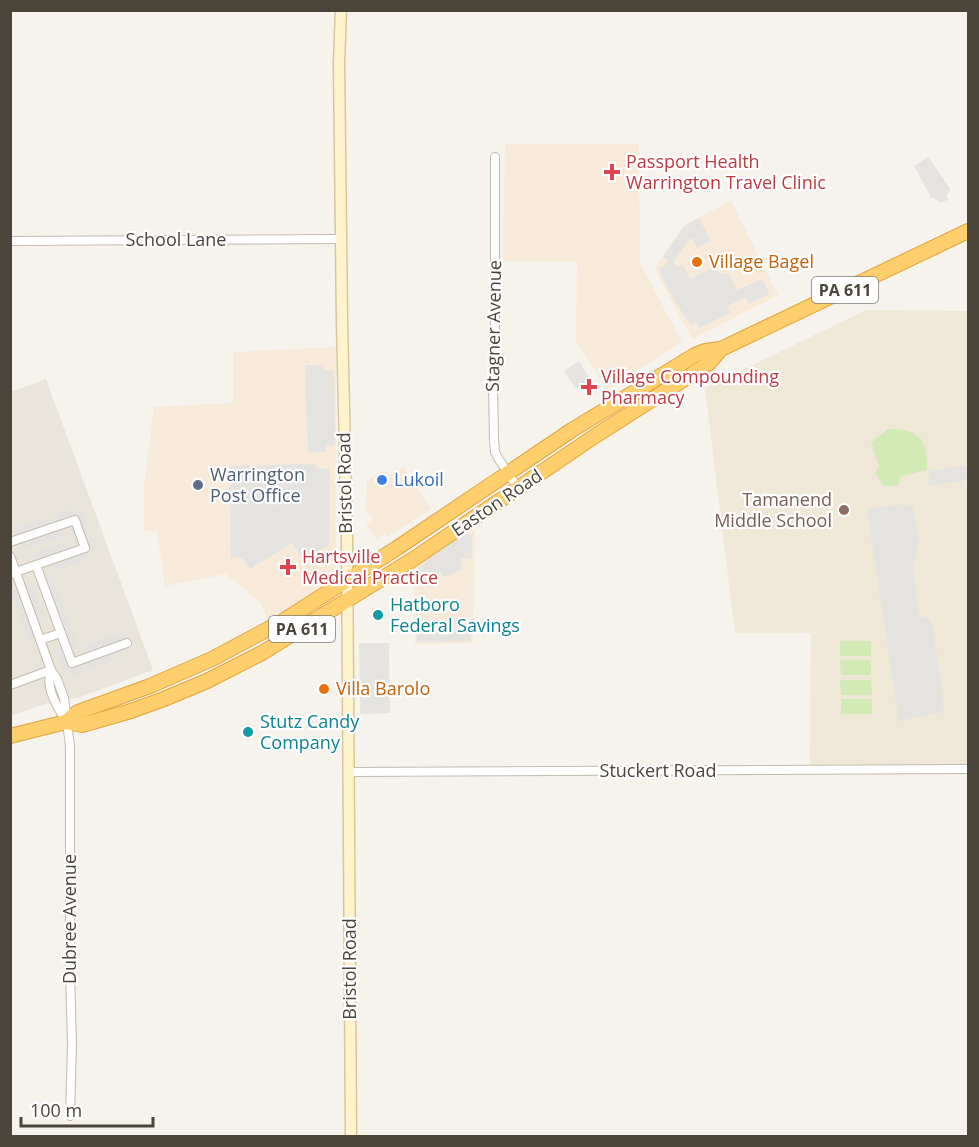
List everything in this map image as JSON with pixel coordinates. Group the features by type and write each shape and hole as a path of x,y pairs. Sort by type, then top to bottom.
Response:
{"highway":[{"name":"Easton Road","path":"66,722 78,712 150,686 213,659 283,621 572,430 695,355 722,349 969,231"},
{"name":"Easton Road","path":"10,736 66,722 82,725 125,713 207,681 262,653 415,558 595,436 708,364 722,349"}],"main road":[{"name":"Bristol Road","path":"341,10 339,75 347,580 351,1137"}],"street":[{"name":"Stagner Avenue","path":"495,157 494,439 498,458 518,489"},
{"name":"School Lane","path":"10,241 341,239"},
{"path":"10,542 75,520 85,548 13,573"},
{"name":"Dubree Avenue","path":"10,556 13,573 51,670 48,682 55,702 66,722 70,746 72,1043 70,1116"},
{"path":"36,565 72,663 127,643"},
{"path":"40,640 61,633"},
{"path":"10,685 51,670"},
{"name":"Stuckert Road","path":"348,772 969,769"}],"shaded area":[{"path":"505,144 639,144 640,263 682,342 608,389 576,342 577,262 503,261"},
{"path":"928,157 951,190 946,195 948,199 942,203 931,197 914,166"},
{"path":"731,201 778,295 692,339 655,269 684,225"},
{"path":"699,218 711,241 697,248 692,238 689,239 674,261 676,267 683,265 690,279 714,268 720,273 729,275 737,290 762,279 770,294 749,304 746,298 743,298 728,306 730,313 699,328 696,322 690,325 669,291 659,269 667,264 668,260 663,256 684,226"},
{"name":"Tamanend Middle School","path":"866,310 968,311 968,769 810,769 811,633 735,633 705,388"},
{"path":"336,347 336,571 333,581 268,621 261,603 226,574 165,586 157,531 144,531 144,488 154,407 233,403 233,352"},
{"path":"579,361 590,379 576,389 564,371"},
{"path":"305,365 324,365 324,371 334,370 335,445 326,446 326,452 308,452"},
{"path":"46,379 153,670 80,697 42,705 11,716 11,392"},
{"path":"315,464 316,468 330,469 329,545 302,559 292,543 250,569 242,557 231,558 229,466"},
{"path":"968,465 968,480 928,486 930,471"},
{"path":"404,467 431,509 388,537 385,533 377,540 366,525 373,519 366,510 367,481 384,470 388,476"},
{"path":"903,504 913,507 919,540 913,565 919,617 927,617 933,628 944,707 941,712 899,721 867,509"},
{"path":"73,508 76,513 82,512 96,548 89,551 91,558 53,572 48,561 29,567 26,556 65,542 68,548 74,547 76,541 72,531 68,528 62,529 63,536 23,550 15,528 48,517 52,523 54,521 51,516"},
{"path":"475,526 473,643 415,644 413,567"},
{"path":"464,534 472,535 472,559 460,558 463,570 443,577 440,571 436,587 423,587 421,579 414,584 414,571"},
{"path":"53,576 65,609 59,613 66,612 78,645 72,648 73,652 77,655 84,654 83,646 123,632 129,647 114,653 115,660 72,676 69,669 63,671 55,649 65,646 42,580"},
{"path":"32,582 47,622 36,626 39,637 28,641 19,614 25,610 17,611 11,590"},
{"path":"470,630 471,641 417,642 416,631"},
{"path":"359,643 389,643 390,713 360,714"}],"green space":[{"path":"888,429 899,429 914,434 920,438 926,451 927,470 901,476 898,486 884,486 875,473 879,466 871,443"},
{"path":"840,641 871,641 871,656 840,656"},
{"path":"840,660 871,660 871,675 841,675"},
{"path":"840,680 871,680 872,695 841,695"},
{"path":"841,699 872,699 872,714 841,714"}],"place":[{"name":"Passport Health Warrington Travel Clinic","path":"612,172"},
{"name":"Village Bagel","path":"697,262"},
{"name":"Village Compounding Pharmacy","path":"589,387"},
{"name":"Lukoil","path":"382,480"},
{"name":"Warrington Post Office","path":"198,485"},
{"name":"Tamanend Middle School","path":"844,510"},
{"name":"Hartsville Medical Practice","path":"288,567"},
{"name":"Hatboro Federal Savings","path":"378,615"},
{"name":"Villa Barolo","path":"324,689"},
{"name":"Stutz Candy Company","path":"248,732"}]}
